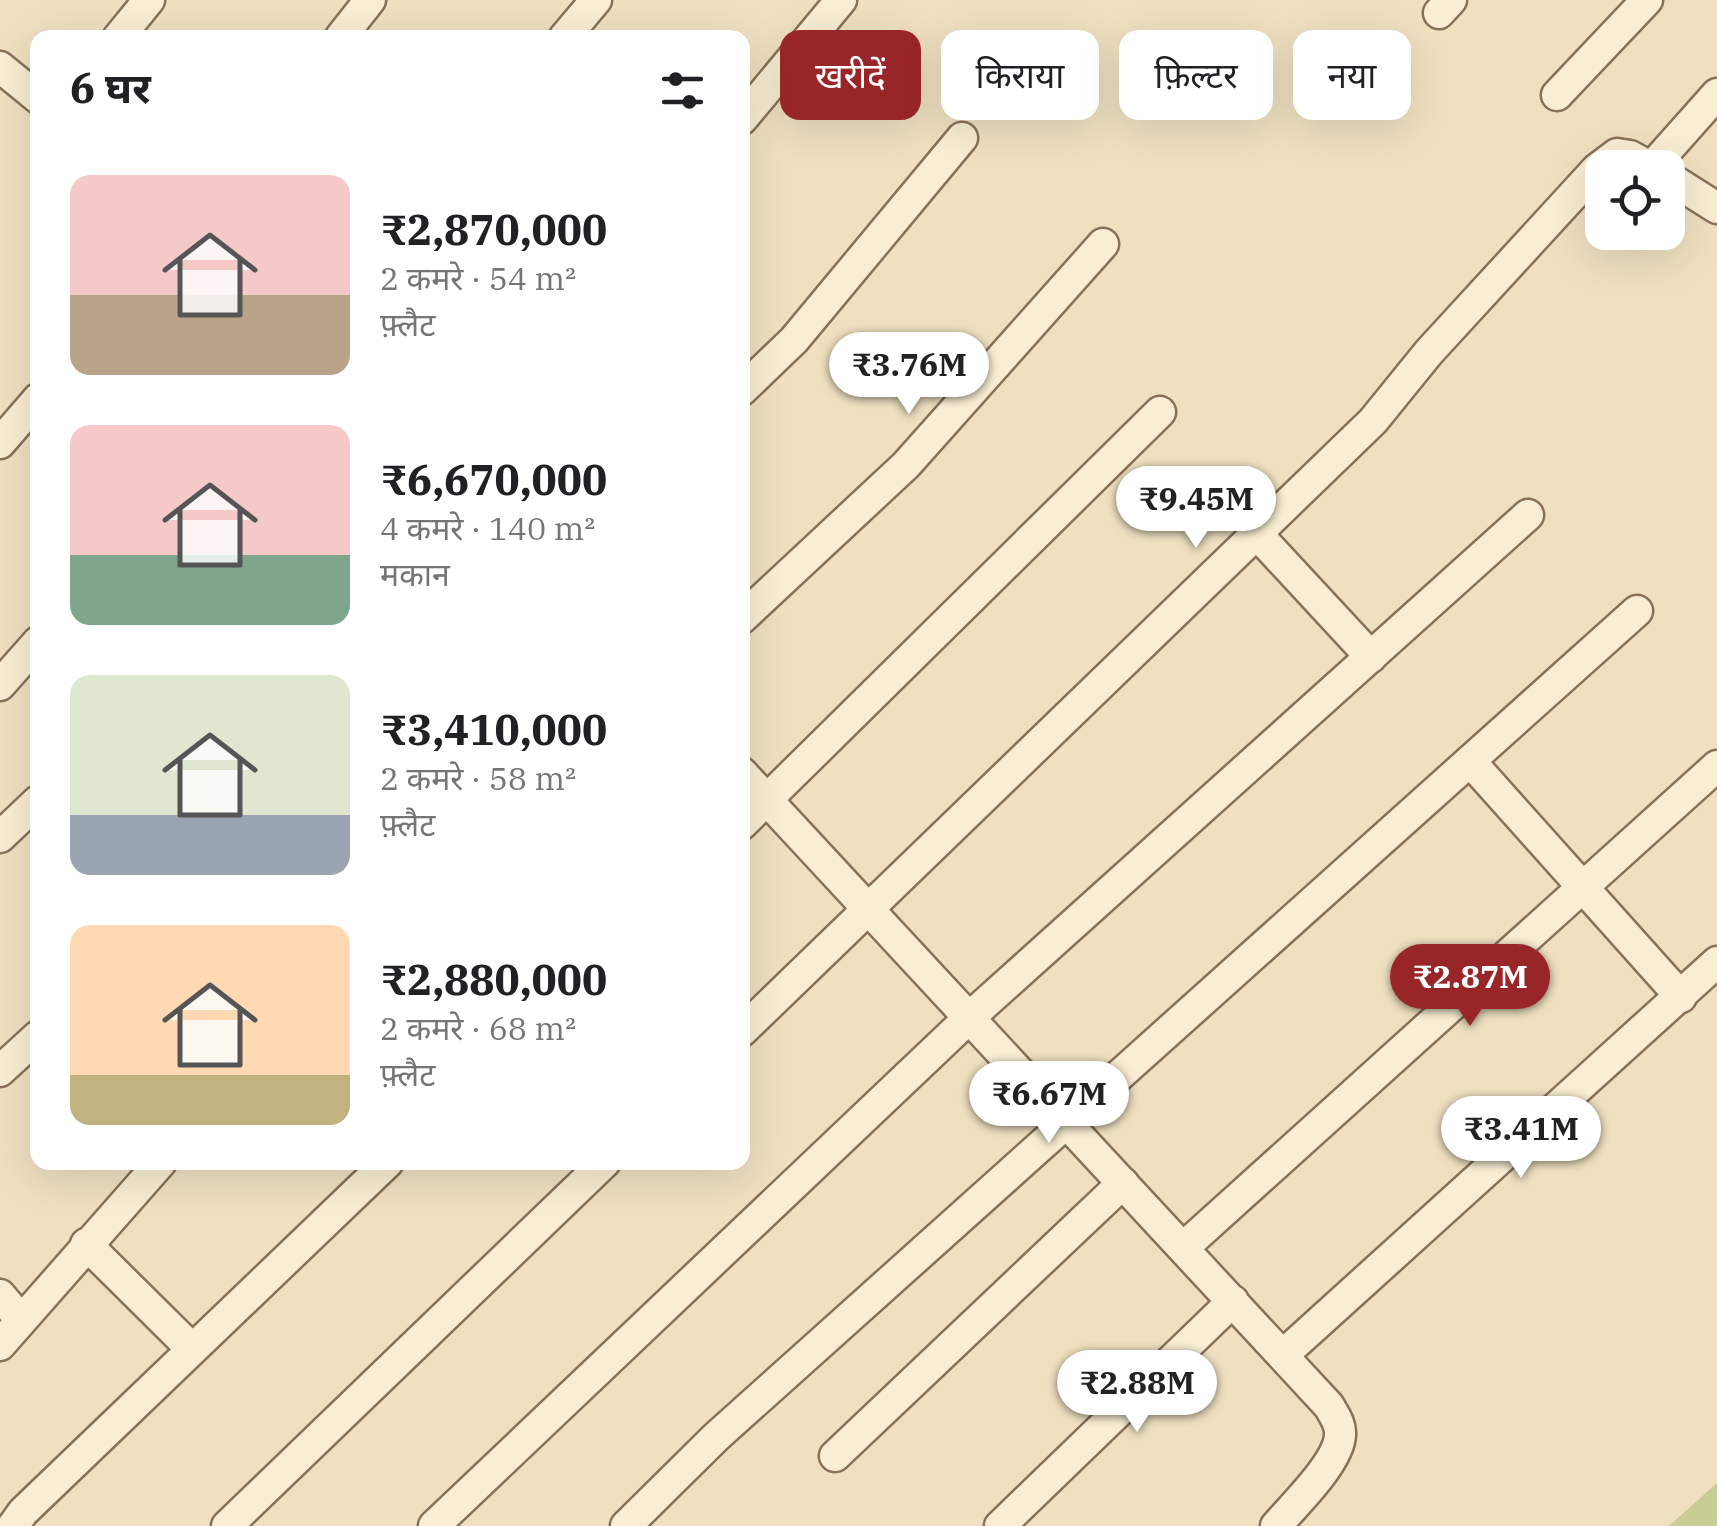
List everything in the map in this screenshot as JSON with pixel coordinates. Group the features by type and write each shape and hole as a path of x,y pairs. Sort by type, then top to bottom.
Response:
{"street":[{"path":"125,30 149,0"},
{"path":"346,30 370,0"},
{"path":"571,30 596,0"},
{"path":"750,109 842,0"},
{"path":"1557,95 1647,0"},
{"path":"0,67 30,91"},
{"path":"1667,150 1717,94"},
{"path":"750,382 794,340 962,138"},
{"path":"750,1023 1373,422 1428,352 1585,182"},
{"path":"1685,188 1717,208"},
{"path":"750,611 906,465 1104,244"},
{"path":"0,443 30,409"},
{"path":"750,816 1160,412"},
{"path":"434,1526 970,1017 1528,515"},
{"path":"1257,534 1371,657"},
{"path":"626,1526 731,1424 1638,612"},
{"path":"0,685 30,651"},
{"path":"1470,761 1681,996"},
{"path":"1184,1248 1717,766"},
{"path":"750,782 1329,1406 1340,1425 1341,1439 1334,1457 1276,1526"},
{"path":"0,836 30,808"},
{"path":"1282,1355 1717,962"},
{"path":"0,1070 30,1043"},
{"path":"0,1345 154,1170"},
{"path":"13,1526 23,1512 380,1170"},
{"path":"227,1526 597,1170"},
{"path":"835,1456 1123,1183"},
{"path":"86,1244 192,1350"},
{"path":"0,1295 21,1320"},
{"path":"1000,1526 1232,1301"}],"green space":[{"path":"1717,1483 1717,1526 1669,1526"}]}
